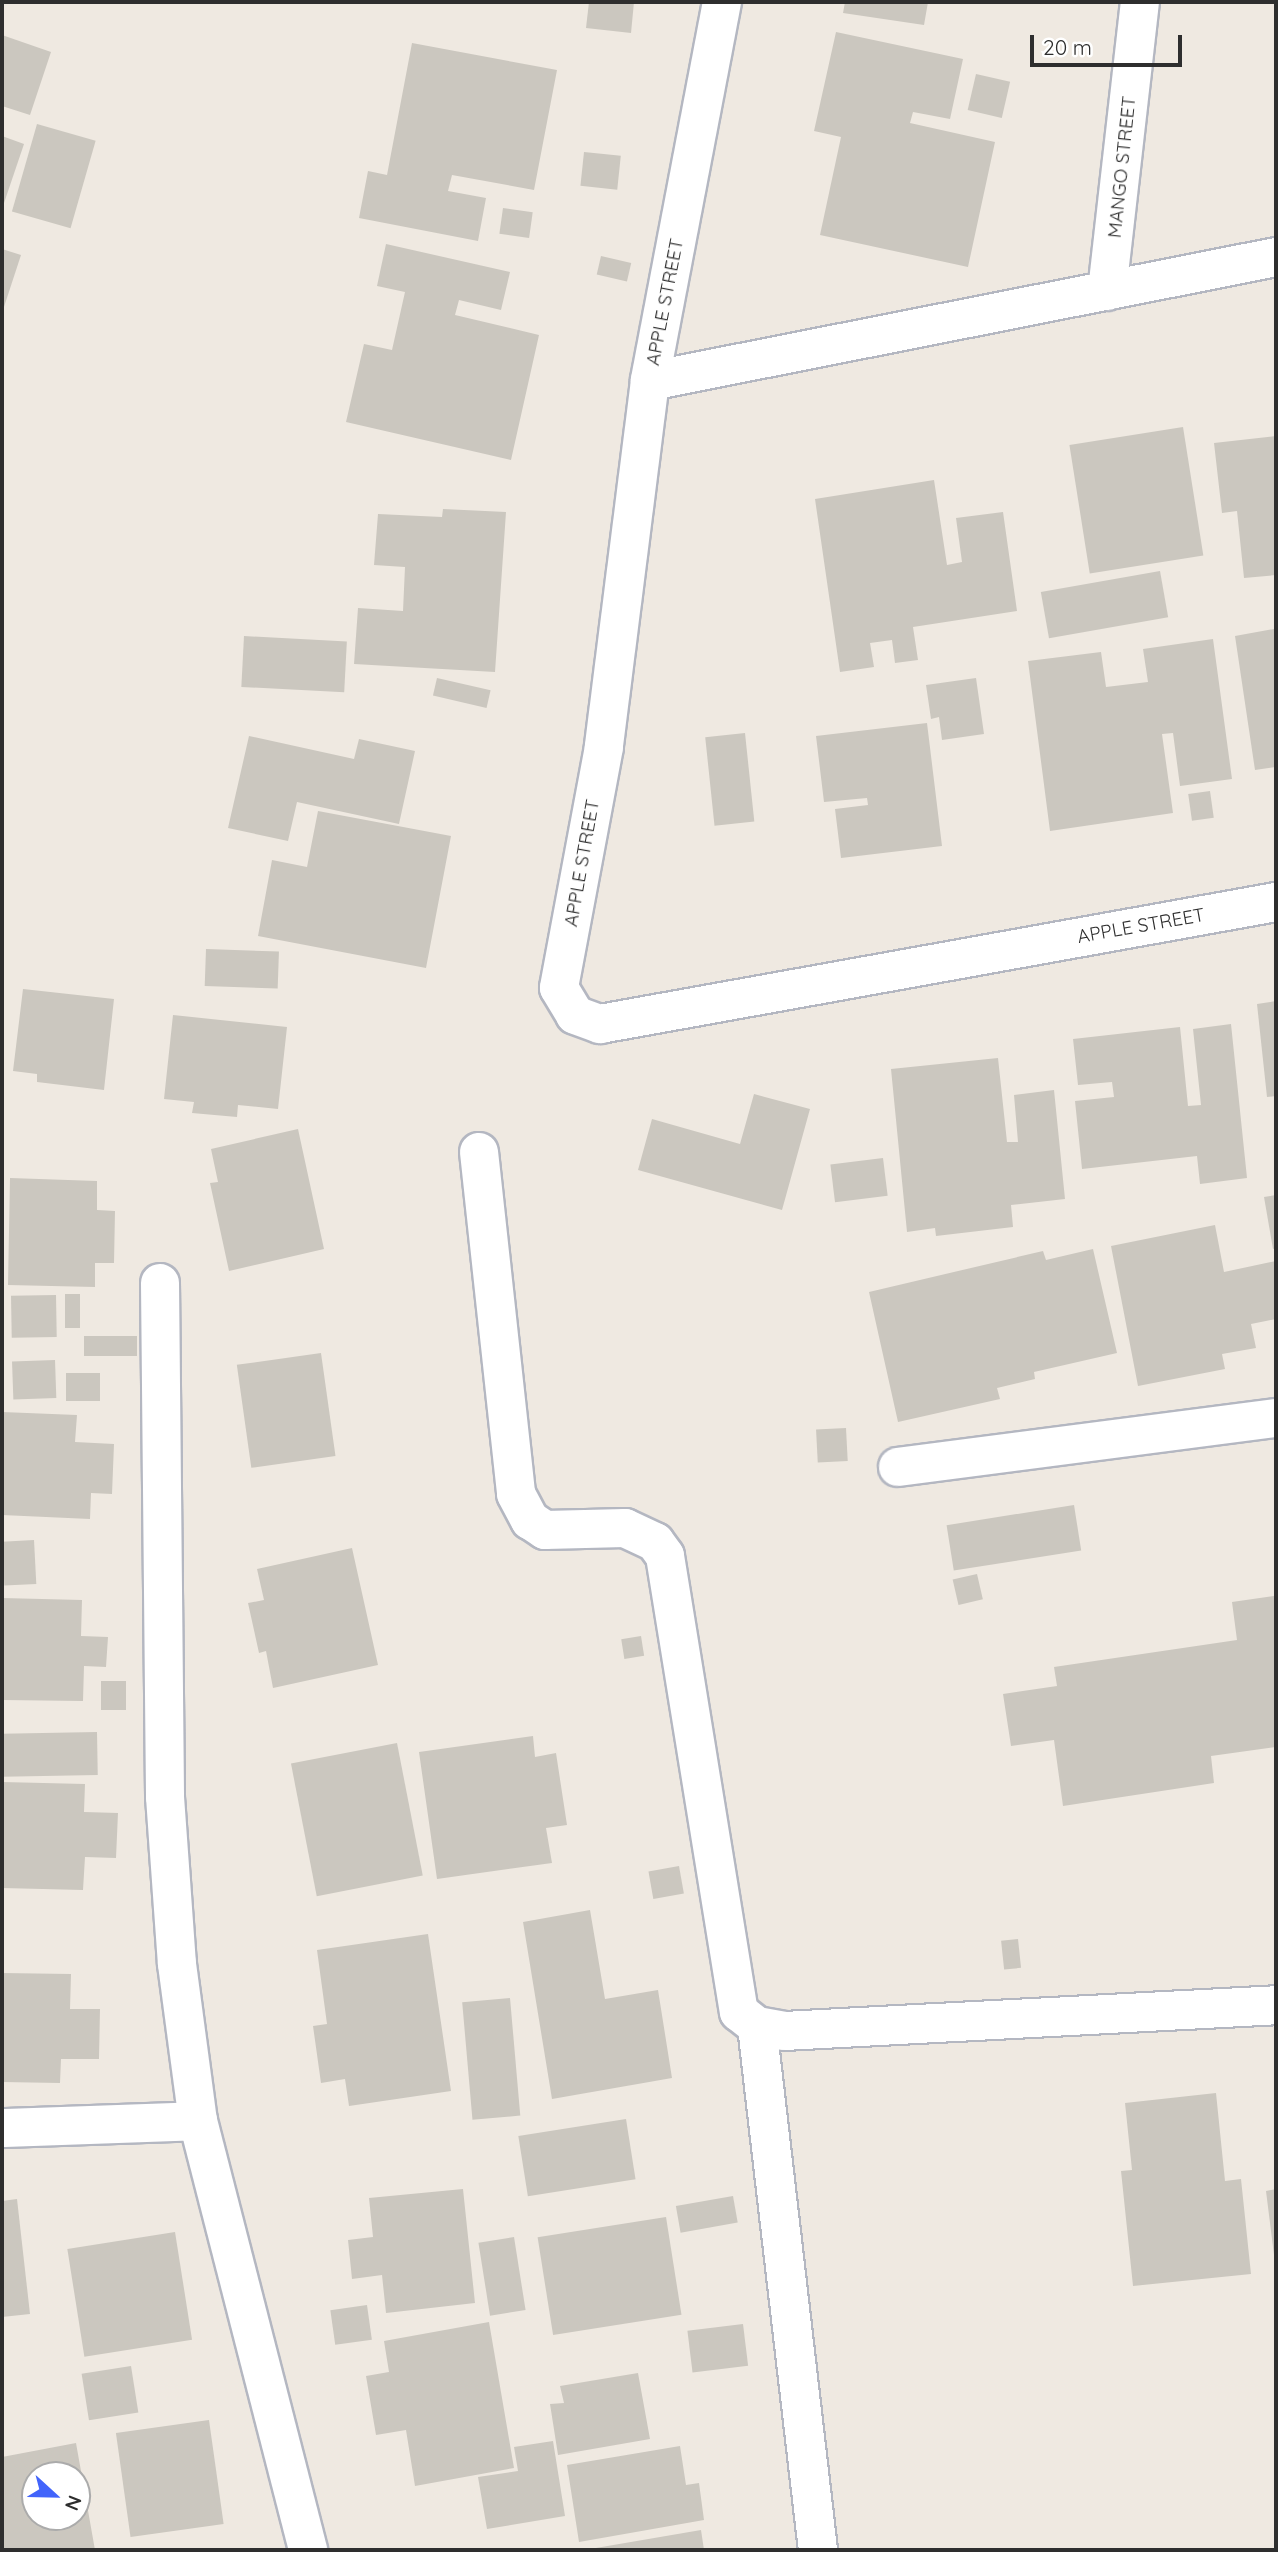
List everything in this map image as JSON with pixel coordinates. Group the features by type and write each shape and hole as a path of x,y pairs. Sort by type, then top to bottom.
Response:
{"street":[{"name":"APPLE STREET","path":"722,2 650,381 604,747 559,988 575,1015 600,1024 1276,902"},
{"name":"MANGO STREET","path":"1107,291 1140,2"},
{"path":"650,381 1276,257"},
{"path":"479,1152 516,1494 530,1520 545,1530 625,1528 655,1542 665,1556 739,2012 757,2026 784,2031 1276,2006"},
{"path":"160,1283 165,1797 177,1964 198,2121 308,2550"},
{"path":"898,1467 1276,1418"},
{"path":"757,2026 818,2550"},
{"path":"2,2128 198,2121"}],"building":[{"path":"589,2 634,2 631,33 586,28"},
{"path":"845,2 928,2 924,25 843,13"},
{"path":"836,32 963,59 950,119 913,112 910,123 995,142 968,267 820,235 841,137 814,131"},
{"path":"2,35 51,52 30,115 2,106"},
{"path":"412,43 557,70 534,190 452,175 448,191 486,198 478,241 359,218 368,171 387,175"},
{"path":"976,74 1010,82 1002,118 968,110"},
{"path":"37,124 96,141 71,228 12,211"},
{"path":"2,136 24,144 2,209"},
{"path":"584,152 621,156 617,190 580,186"},
{"path":"503,208 533,212 529,238 499,234"},
{"path":"386,244 510,272 501,310 459,300 455,315 539,335 511,460 346,422 364,344 392,350 405,292 377,286"},
{"path":"2,249 21,255 2,313"},
{"path":"601,256 631,263 627,281 597,275"},
{"path":"1183,427 1203,555 1090,573 1069,445"},
{"path":"1276,436 1276,575 1244,578 1237,511 1222,513 1214,443"},
{"path":"934,480 947,565 962,562 956,518 1003,512 1017,611 913,627 918,660 895,663 892,640 870,643 874,667 840,672 815,499"},
{"path":"443,509 506,512 495,672 354,664 358,608 403,611 405,567 374,565 378,514 442,517"},
{"path":"1160,571 1168,617 1049,638 1041,592"},
{"path":"1274,629 1276,767 1255,770 1235,636"},
{"path":"244,636 347,641 344,692 241,687"},
{"path":"1213,639 1232,779 1180,786 1173,733 1162,734 1173,813 1050,831 1028,661 1101,652 1106,687 1148,682 1143,649"},
{"path":"437,678 491,690 487,708 433,696"},
{"path":"976,678 984,734 942,740 939,717 931,719 926,685"},
{"path":"927,723 942,846 841,858 835,809 868,805 867,798 824,802 816,736"},
{"path":"745,733 754,822 715,826 705,737"},
{"path":"249,736 354,759 359,739 415,751 399,824 297,802 288,841 228,828"},
{"path":"1210,791 1214,818 1192,821 1188,794"},
{"path":"318,811 451,836 426,968 258,936 272,860 307,867"},
{"path":"206,949 279,952 278,989 205,986"},
{"path":"23,989 114,999 104,1090 37,1082 37,1074 13,1071"},
{"path":"1276,1001 1276,1096 1267,1097 1257,1004"},
{"path":"173,1015 287,1027 278,1109 238,1105 237,1117 192,1113 194,1102 164,1099"},
{"path":"1231,1024 1247,1178 1200,1184 1197,1156 1082,1169 1075,1101 1114,1097 1112,1082 1078,1085 1073,1039 1180,1027 1188,1106 1201,1105 1193,1029"},
{"path":"998,1058 1007,1142 1018,1142 1014,1095 1054,1090 1065,1199 1011,1205 1013,1227 936,1236 935,1228 907,1232 891,1069"},
{"path":"754,1094 810,1109 782,1210 638,1170 652,1119 740,1144"},
{"path":"298,1129 324,1249 229,1271 210,1183 218,1182 211,1149"},
{"path":"883,1158 888,1196 835,1202 830,1164"},
{"path":"10,1178 97,1181 97,1210 115,1211 114,1263 95,1263 95,1287 8,1285"},
{"path":"1276,1195 1276,1248 1273,1249 1264,1197"},
{"path":"1215,1225 1224,1272 1276,1261 1276,1319 1251,1324 1256,1348 1222,1354 1225,1369 1138,1386 1111,1246"},
{"path":"1093,1249 1117,1353 1034,1372 1035,1379 997,1388 1000,1399 898,1422 869,1292 1043,1251 1046,1260"},
{"path":"65,1294 80,1294 80,1328 65,1328"},
{"path":"56,1295 57,1337 12,1338 11,1296"},
{"path":"84,1336 137,1336 137,1356 84,1356"},
{"path":"321,1353 335,1456 251,1468 237,1365"},
{"path":"55,1360 56,1398 13,1399 12,1362"},
{"path":"66,1373 100,1373 100,1401 66,1401"},
{"path":"2,1412 77,1415 75,1442 114,1444 112,1494 91,1493 90,1519 2,1515"},
{"path":"846,1428 848,1461 818,1463 816,1430"},
{"path":"1074,1505 1081,1550 954,1571 947,1525"},
{"path":"34,1540 36,1584 4,1586 2,1542"},
{"path":"352,1548 378,1665 273,1688 266,1651 259,1653 248,1603 264,1600 257,1569"},
{"path":"977,1574 983,1599 958,1605 953,1580"},
{"path":"1274,1596 1276,1747 1211,1756 1214,1783 1063,1806 1054,1740 1011,1746 1003,1694 1057,1686 1054,1667 1237,1640 1232,1602"},
{"path":"2,1598 82,1600 81,1636 108,1637 106,1667 84,1666 83,1701 2,1700"},
{"path":"641,1636 644,1656 624,1659 621,1639"},
{"path":"101,1681 126,1681 126,1710 101,1710"},
{"path":"97,1732 98,1775 3,1777 2,1734"},
{"path":"533,1736 535,1757 556,1753 567,1825 546,1828 552,1863 437,1879 419,1752"},
{"path":"397,1743 423,1876 317,1896 291,1764"},
{"path":"2,1782 85,1784 84,1812 118,1813 116,1858 85,1857 83,1890 2,1888"},
{"path":"679,1866 684,1894 653,1899 648,1871"},
{"path":"590,1910 605,1999 658,1990 672,2078 552,2099 523,1922"},
{"path":"428,1934 451,2091 349,2106 345,2079 321,2083 313,2026 327,2024 317,1950"},
{"path":"1018,1939 1021,1968 1004,1970 1001,1941"},
{"path":"2,1973 71,1974 70,2009 100,2009 99,2059 61,2059 60,2083 2,2082"},
{"path":"510,1998 520,2116 472,2120 462,2002"},
{"path":"1216,2093 1225,2181 1241,2179 1251,2274 1133,2286 1121,2171 1132,2170 1125,2103"},
{"path":"626,2119 636,2179 528,2196 518,2136"},
{"path":"463,2189 475,2303 386,2313 382,2275 352,2279 348,2240 373,2237 369,2198"},
{"path":"1276,2189 1276,2263 1275,2263 1266,2191"},
{"path":"733,2196 738,2223 681,2233 676,2206"},
{"path":"17,2199 30,2314 2,2317 2,2201"},
{"path":"666,2217 681,2315 553,2335 538,2237"},
{"path":"175,2232 192,2340 84,2357 67,2249"},
{"path":"514,2237 526,2310 490,2316 478,2243"},
{"path":"367,2305 372,2340 335,2345 330,2310"},
{"path":"489,2322 514,2468 415,2486 406,2430 376,2435 366,2376 389,2372 384,2341"},
{"path":"743,2324 748,2366 693,2373 687,2331"},
{"path":"131,2366 138,2412 89,2420 82,2374"},
{"path":"638,2373 650,2439 558,2455 550,2404 564,2403 560,2386"},
{"path":"209,2420 224,2524 131,2537 116,2433"},
{"path":"553,2441 565,2516 487,2529 478,2477 518,2471 514,2447"},
{"path":"76,2443 79,2461 21,2461 21,2531 91,2531 91,2527 95,2550 3,2550 2,2457"},
{"path":"680,2446 686,2485 699,2483 704,2520 579,2542 567,2465"},
{"path":"701,2530 704,2550 590,2550 590,2549"}]}
